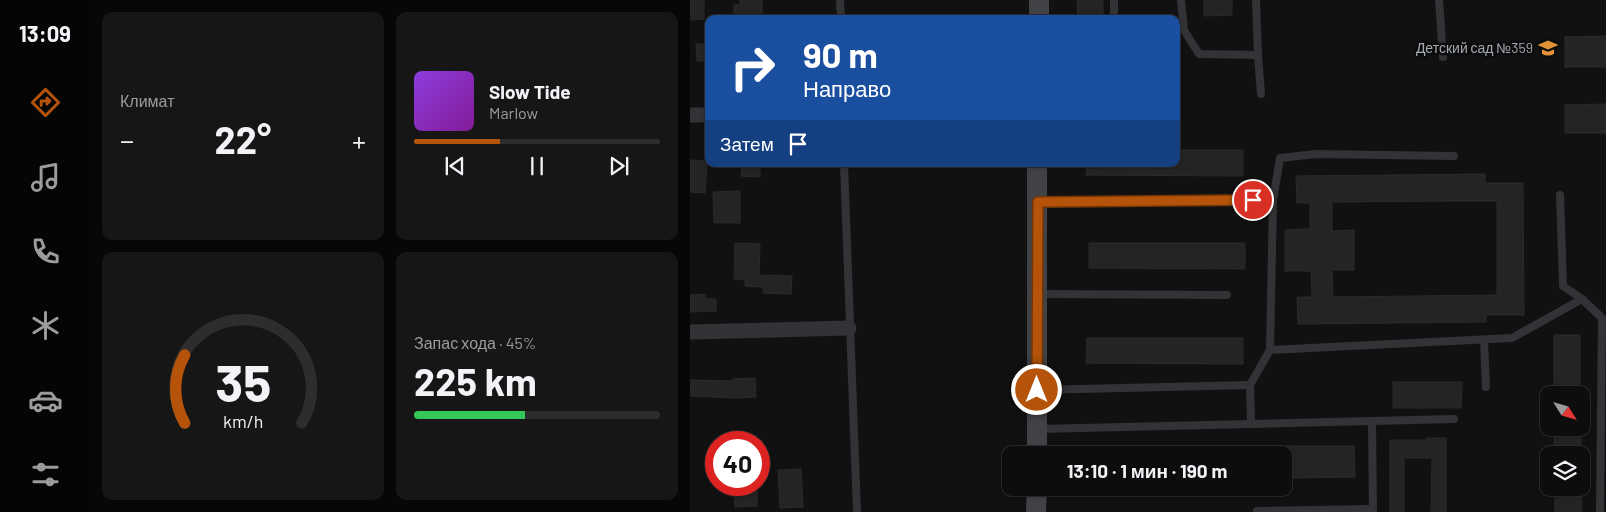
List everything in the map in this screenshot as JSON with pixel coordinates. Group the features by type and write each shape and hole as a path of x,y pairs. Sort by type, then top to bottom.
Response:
{"street":[{"path":"1039,0 1039,15"},
{"path":"690,116 705,115"},
{"path":"1037,167 1037,446"},
{"path":"690,332 849,328"},
{"path":"1036,512 1037,496"}],"lane":[{"path":"840,0 841,15"},
{"path":"1114,0 1114,15"},
{"path":"1181,0 1184,30 1199,54 1258,55"},
{"path":"1256,0 1258,55 1262,94"},
{"path":"1439,0 1443,57"},
{"path":"1251,423 1250,385 1270,350 1272,200 1280,158 1316,154 1454,156"},
{"path":"844,167 856,512"},
{"path":"1560,195 1563,286 1582,299 1602,318 1600,512"},
{"path":"1038,202 1272,200"},
{"path":"1037,294 1227,295"},
{"path":"1270,350 1512,338 1582,299"},
{"path":"1484,340 1486,387"},
{"path":"1037,390 1250,385"},
{"path":"1037,429 1454,419"},
{"path":"1257,510 1372,510 1372,421"}],"building":[{"path":"690,0 704,0 704,19 690,20"},
{"path":"740,0 762,0 762,15 734,15 734,5 740,5"},
{"path":"1077,0 1103,0 1103,15 1078,15"},
{"path":"1204,0 1232,0 1232,15 1204,16"},
{"path":"1606,36 1606,67 1565,67 1565,37"},
{"path":"696,44 705,44 705,61 697,61"},
{"path":"1606,104 1606,133 1565,133 1565,105"},
{"path":"1180,150 1243,150 1243,176 1086,175 1087,167 1180,167"},
{"path":"690,160 705,161 705,167 707,167 705,193 690,192"},
{"path":"742,167 760,167 760,177 741,176"},
{"path":"1485,174 1485,183 1523,183 1524,315 1486,315 1486,322 1298,324 1297,297 1312,297 1311,271 1285,271 1285,230 1310,229 1310,203 1297,203 1296,176","holes":["1497,201 1497,295 1333,297 1332,270 1354,270 1354,230 1332,231 1332,202"]},
{"path":"740,191 740,223 714,223 713,192"},
{"path":"735,243 760,244 759,275 792,276 791,294 763,293 763,287 745,286 745,280 734,279"},
{"path":"1089,243 1245,243 1245,269 1089,268"},
{"path":"705,294 705,299 716,299 716,311 690,312 690,295"},
{"path":"1554,335 1580,335 1580,386 1554,386"},
{"path":"1087,338 1243,338 1243,364 1086,363"},
{"path":"755,378 756,397 690,396 690,380 733,381 733,379"},
{"path":"1393,382 1462,382 1461,408 1393,408"},
{"path":"1554,436 1581,436 1581,446 1554,446"},
{"path":"1426,438 1446,438 1446,512 1431,512 1432,458 1404,458 1404,512 1390,512 1390,440 1426,440"},
{"path":"1292,446 1354,446 1355,477 1292,478"},
{"path":"801,469 803,507 780,508 778,470"},
{"path":"734,496 757,496 757,506 735,507"},
{"path":"1555,496 1581,496 1582,512 1555,512"}],"place":[{"name":"Детский сад №359","path":"1548,48"}],"route":[{"path":"1037,390 1038,202 1253,200"}]}
